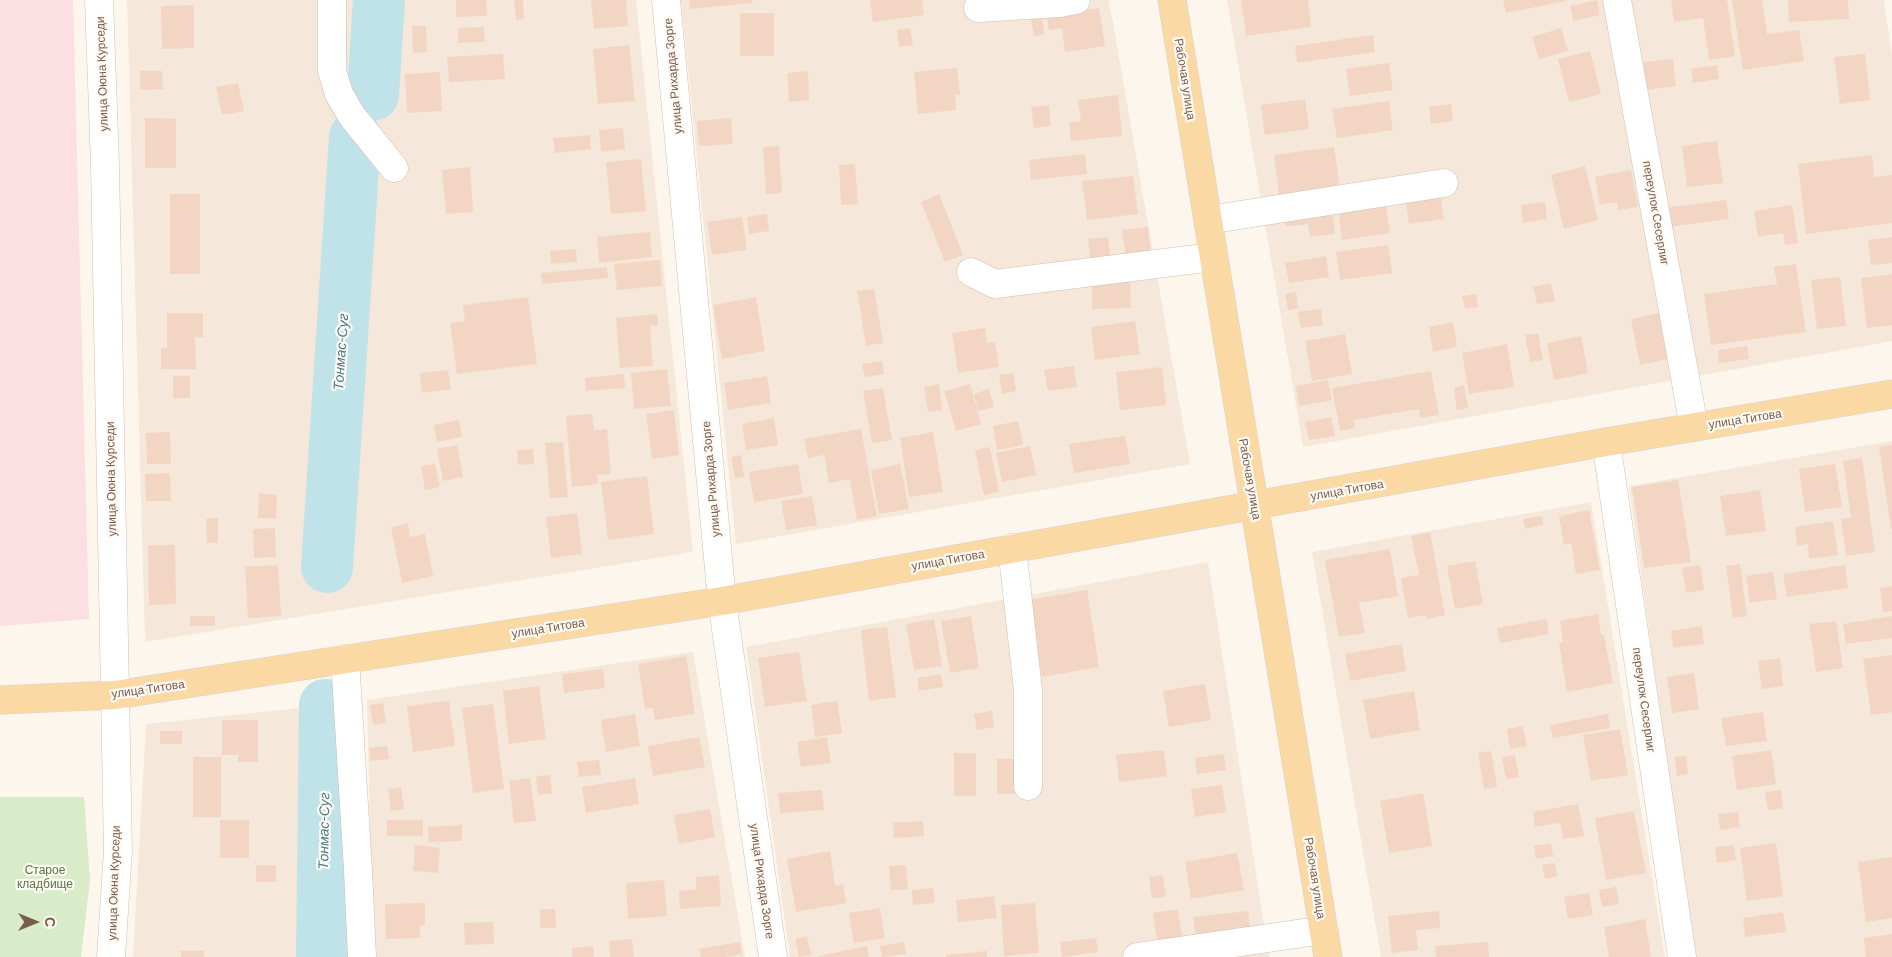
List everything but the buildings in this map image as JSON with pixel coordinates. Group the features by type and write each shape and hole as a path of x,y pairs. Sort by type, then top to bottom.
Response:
{"main road":[{"name":"Рабочая улица","path":"1172,0 1328,957"},
{"name":"улица Титова","path":"0,700 115,695 722,601 1606,442 1892,394"}],"street":[{"name":"улица Оюна Курседи","path":"99,0 105,175 118,851 111,957"},
{"path":"332,0 332,71 339,94 352,116 394,168"},
{"name":"улица Рихарда Зорге","path":"666,0 722,601 773,957"},
{"path":"978,8 1060,3 1076,0"},
{"name":"переулок Сесерлиг","path":"1617,0 1694,427"},
{"path":"1208,220 1444,183"},
{"path":"971,272 995,284 1213,256"},
{"name":"переулок Сесерлиг","path":"1606,442 1682,957"},
{"path":"1012,548 1028,690 1028,786"},
{"path":"345,659 362,957"},
{"path":"1137,957 1324,930"}],"shaded area":[{"path":"0,0 73,0 89,619 0,626"},
{"path":"127,0 636,0 693,552 145,642"},
{"path":"681,0 1109,0 1190,464 736,544"},
{"path":"1227,0 1884,0 1892,55 1892,341 1303,447"},
{"path":"1892,441 1892,957 1694,957 1629,486"},
{"path":"1591,502 1665,957 1381,957 1312,552"},
{"path":"1208,562 1269,957 790,957 746,647"},
{"path":"693,652 745,957 373,957 367,700"},
{"path":"301,708 306,920 304,957 133,957 146,724"}],"green space":[{"name":"Старое кладбище","path":"0,797 84,797 90,880 81,957 0,957"}],"waterway":[{"name":"Тонмас-Суг","path":"373,95 379,0"},
{"name":"Тонмас-Суг","path":"327,567 355,137"},
{"name":"Тонмас-Суг","path":"322,957 325,705"}]}
